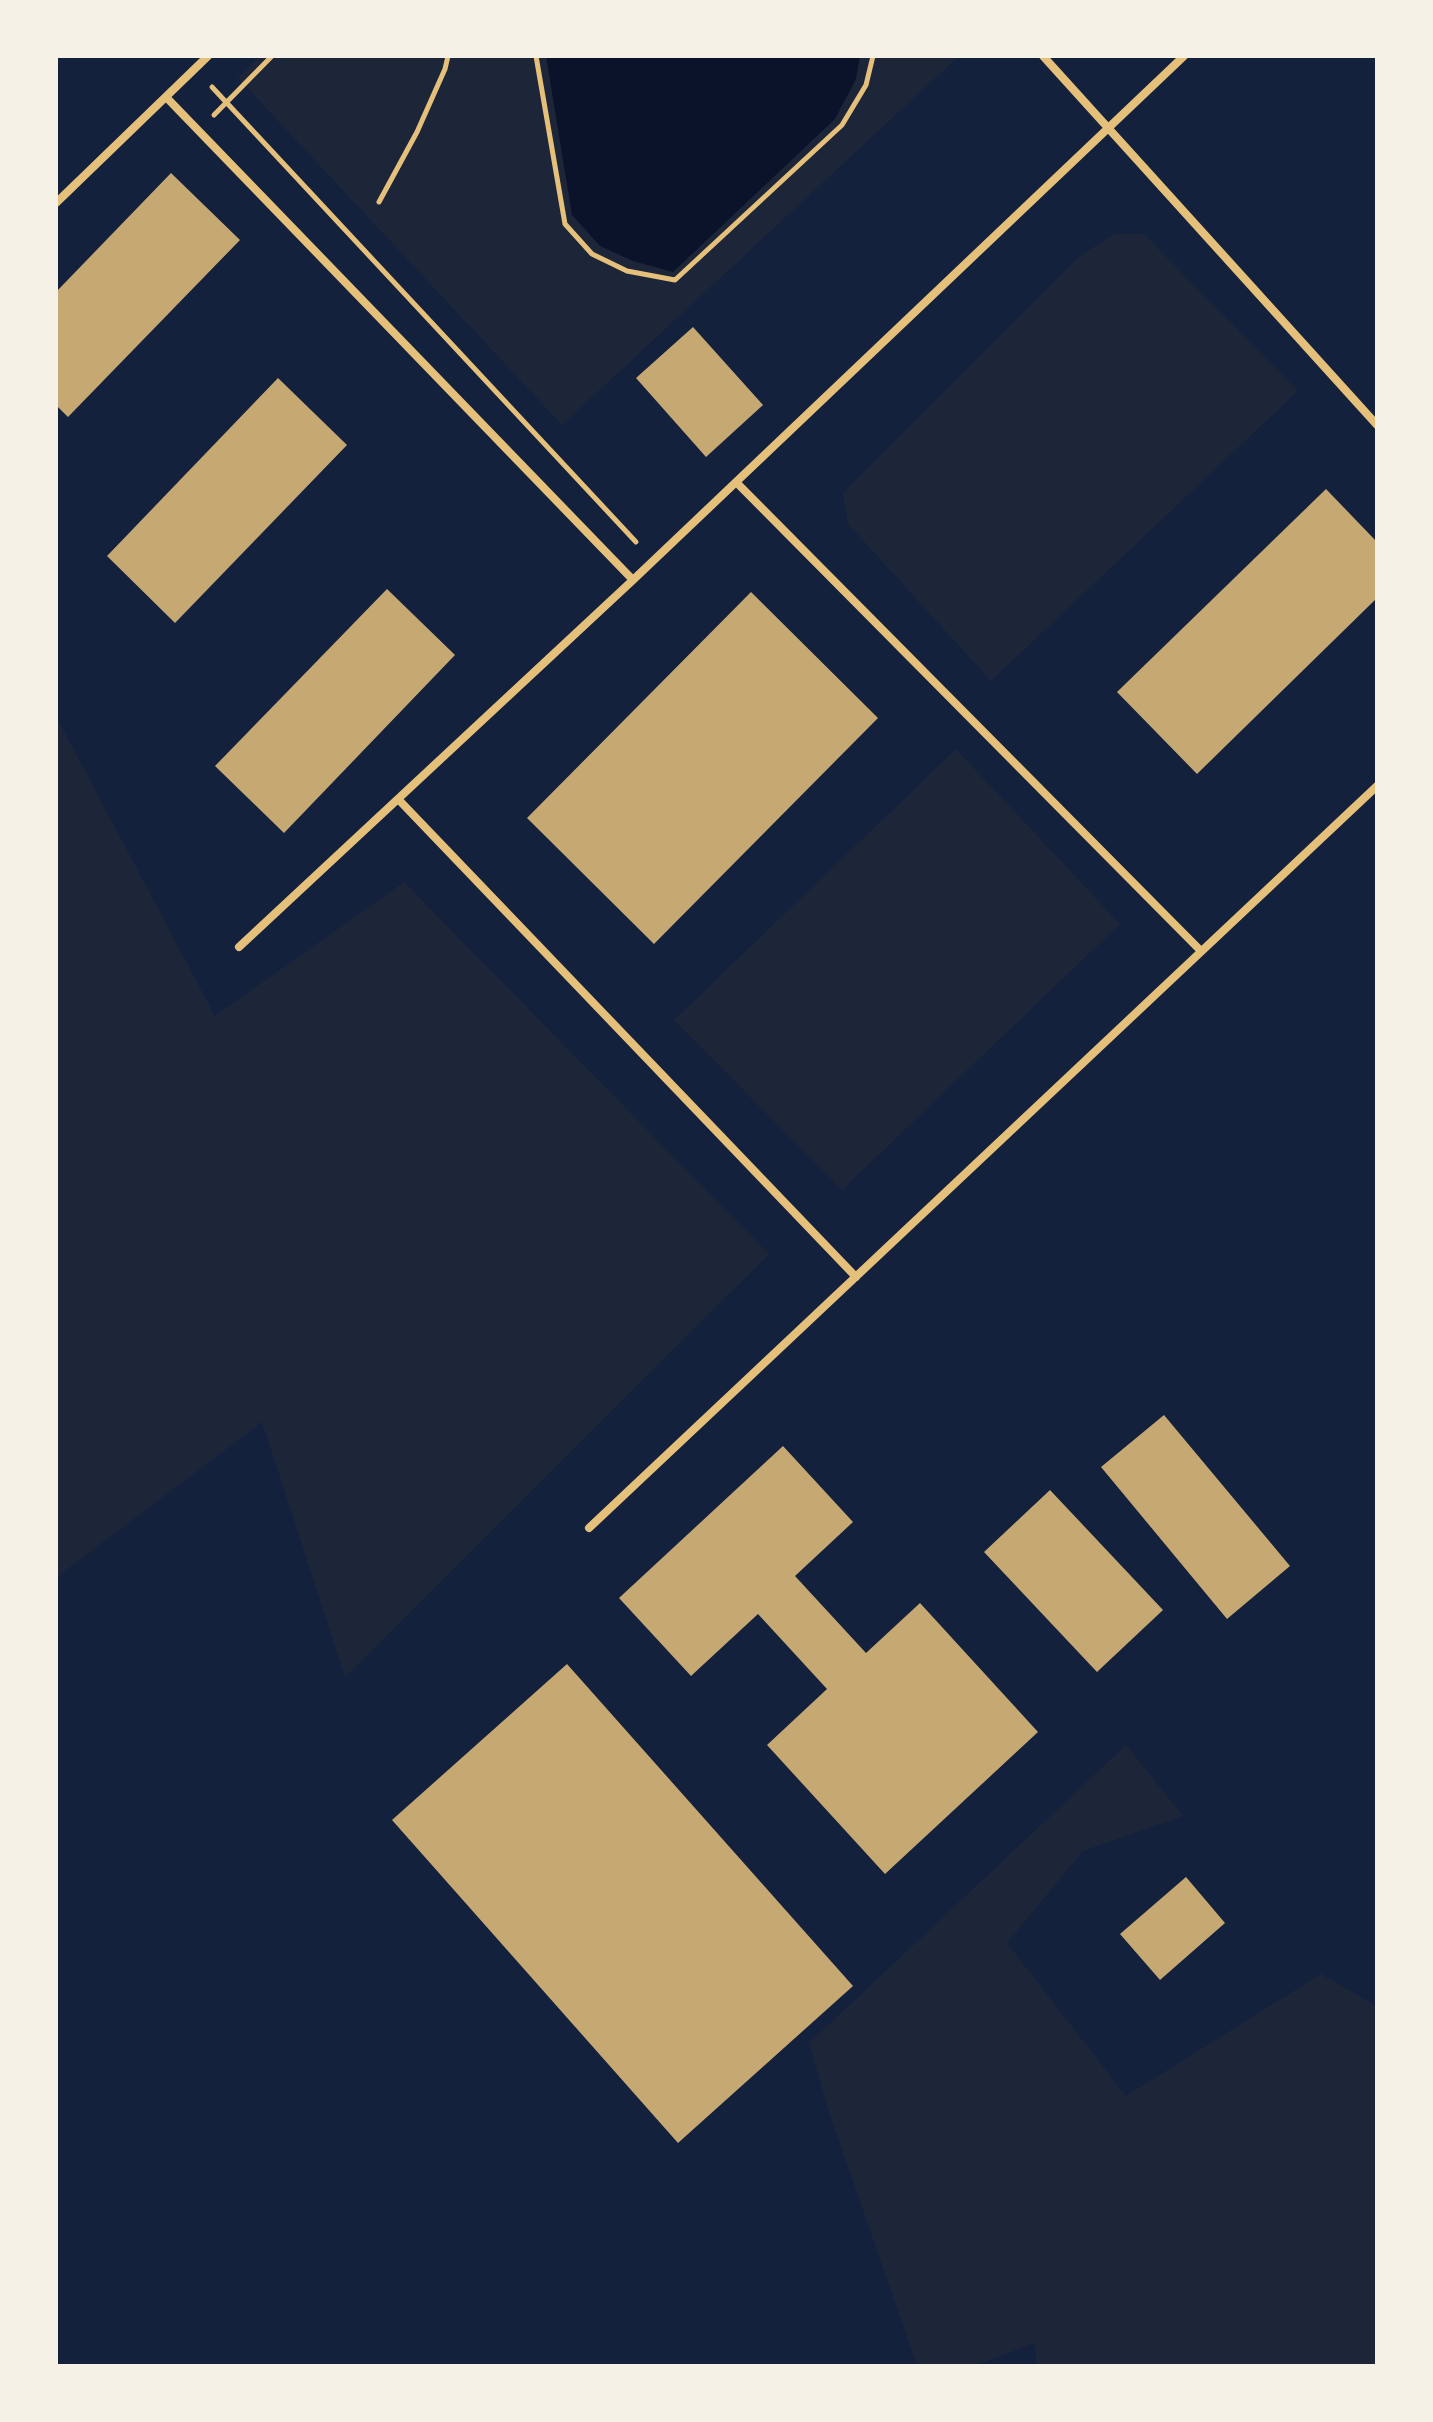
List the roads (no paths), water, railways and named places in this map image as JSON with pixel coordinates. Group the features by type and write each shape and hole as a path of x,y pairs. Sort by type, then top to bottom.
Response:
{"street":[{"path":"56,203 208,56"},
{"path":"1043,56 1377,425"},
{"path":"239,947 633,580 1184,56"},
{"path":"166,97 633,580"},
{"path":"736,482 1201,951"},
{"path":"589,1528 1377,786"},
{"path":"398,799 856,1277"}]}
